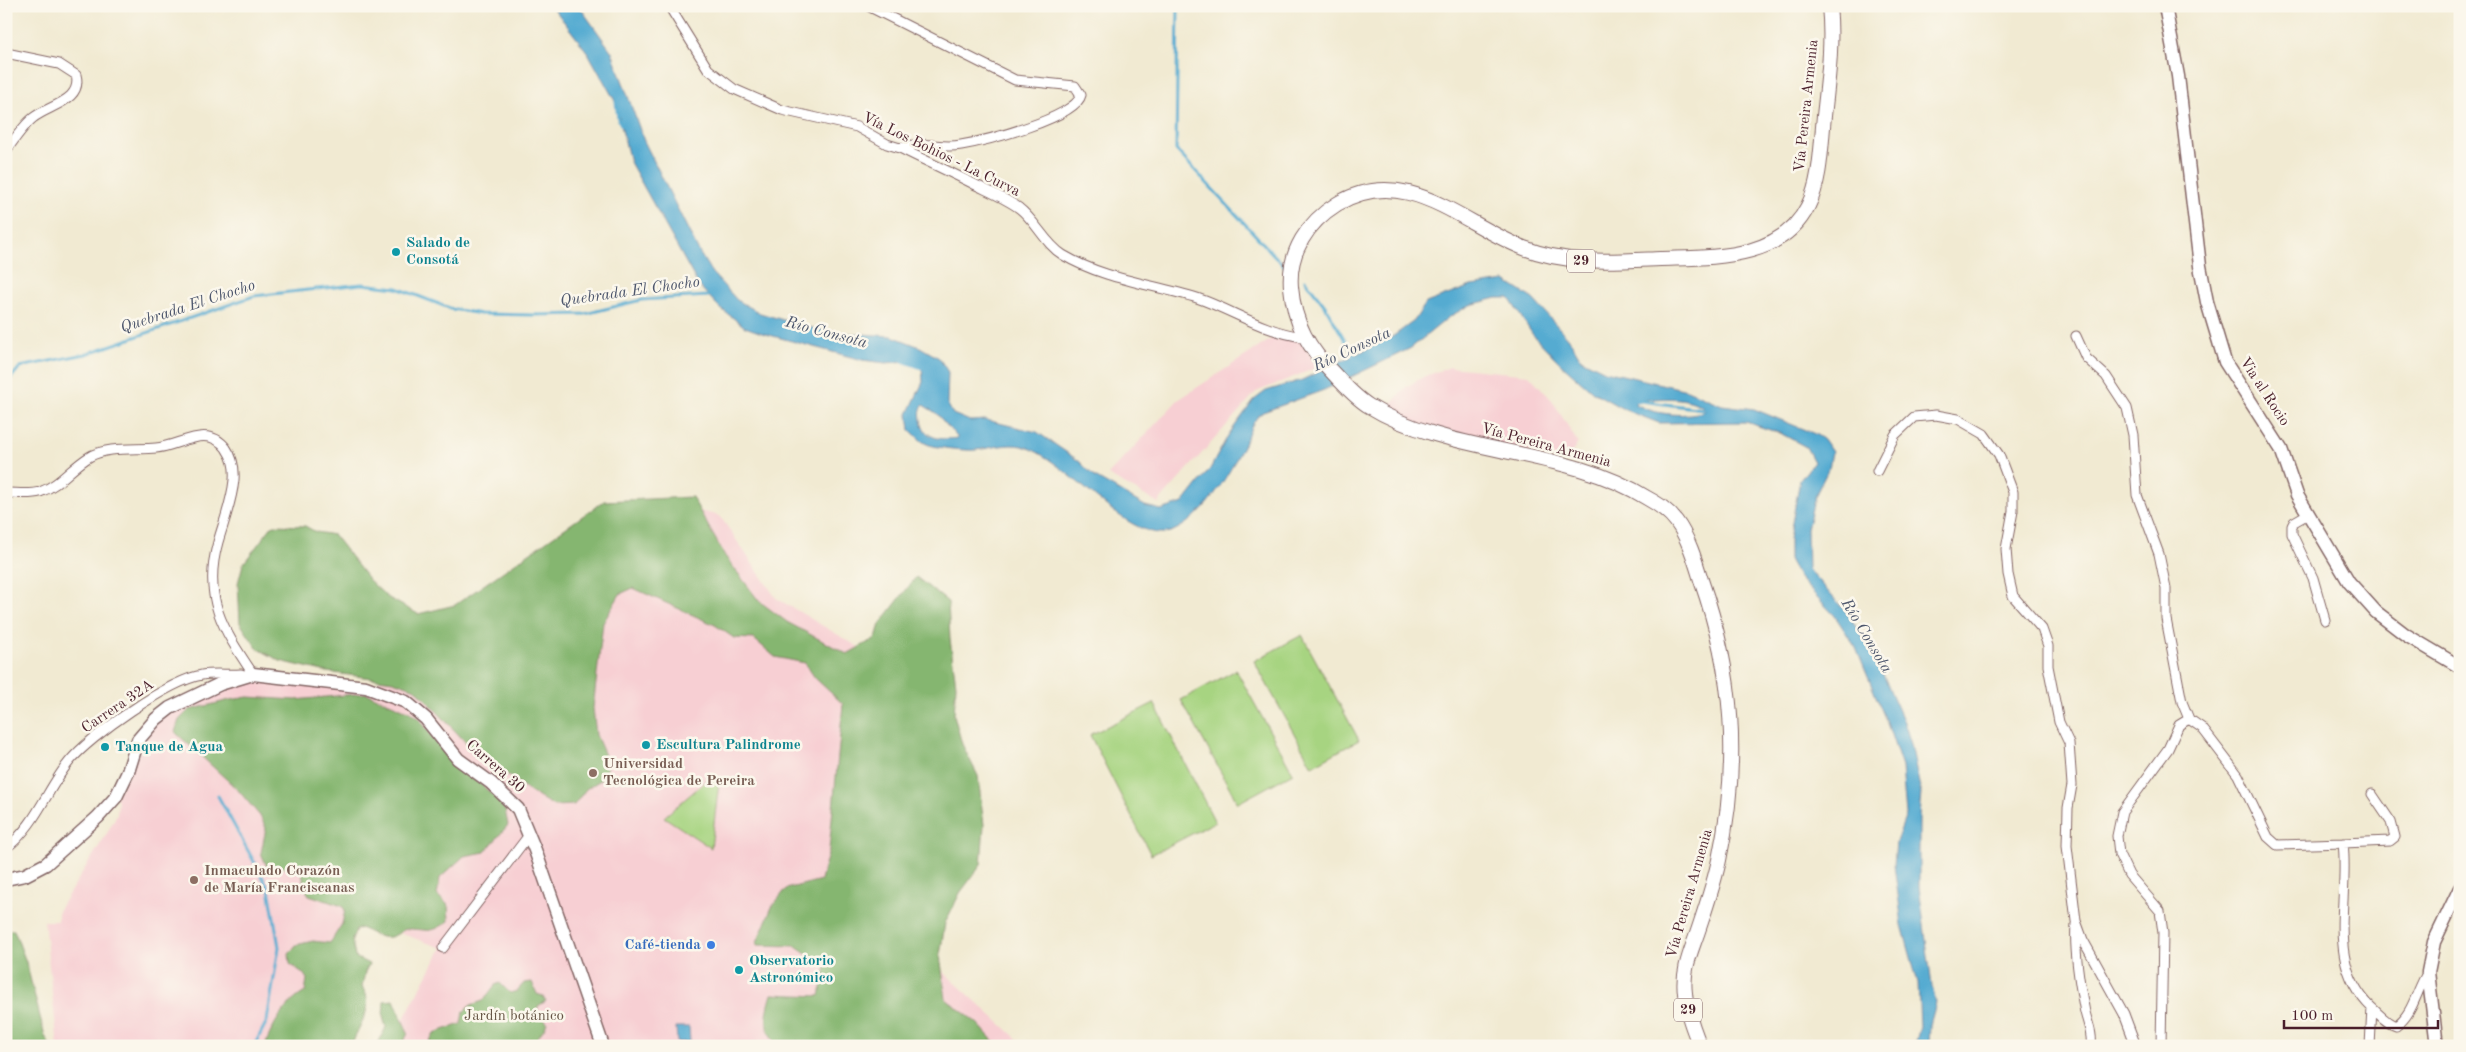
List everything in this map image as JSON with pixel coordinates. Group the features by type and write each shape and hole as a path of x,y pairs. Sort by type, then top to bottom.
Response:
{"main road":[{"name":"Vía Pereira Armenia","path":"1700,1046 1691,1022 1685,993 1685,973 1717,867 1728,817 1731,716 1727,671 1712,609 1694,558 1677,522 1654,502 1606,477 1423,430 1370,407 1346,387 1323,363 1303,337 1292,304 1290,278 1295,255 1302,238 1316,220 1337,204 1358,193 1395,190 1433,200 1523,248 1568,260 1600,262 1729,256 1753,251 1768,244 1795,223 1807,208 1814,185 1820,158 1831,45 1829,6"},
{"name":"Via al Rocio","path":"2165,6 2178,76 2199,256 2207,302 2225,362 2281,449 2297,495 2349,582 2376,612 2406,635 2460,667"},
{"name":"Carrera 30","path":"253,674 366,687 406,702 426,719 458,759 491,783 518,809 603,1046"},
{"path":"6,879 25,875 46,864 98,817 120,789 128,772 138,740 162,714 170,708 220,684 253,674"},
{"path":"2437,1046 2428,972 2434,942 2460,888"}],"street":[{"name":"Vía Los Bohios - La Curva","path":"669,6 708,69 734,88 782,110 856,127 887,144 900,148 1019,208 1036,223 1051,245 1062,255 1105,274 1198,298 1262,328 1303,337"},
{"path":"868,6 1015,80 1075,86 1081,96 1071,110 1044,122 959,146 914,144 900,148"},
{"path":"6,53 59,64 76,75 78,83 74,92 66,100 34,117 6,151"},
{"path":"2076,336 2086,358 2106,376 2127,408 2134,435 2137,495 2159,554 2166,588 2166,619 2182,702 2189,719 2202,728 2238,775 2268,838 2277,845 2390,841 2395,838 2391,822 2372,794"},
{"path":"1877,471 1895,436 1914,417 1936,415 1958,419 1984,434 1999,456 2013,492 2013,511 2006,549 2012,589 2021,607 2032,616 2042,629 2048,646 2048,666 2059,722 2069,743 2072,785 2068,808 2067,846 2076,921 2074,941 2084,1009 2091,1028 2091,1046"},
{"path":"6,493 37,493 53,487 89,457 101,452 159,448 201,436 212,437 223,444 231,454 235,468 233,490 211,575 214,600 225,632 253,674"},
{"path":"2308,514 2294,522 2292,534 2313,578 2325,620"},
{"name":"Carrera 32A","path":"6,848 38,811 69,762 87,743 128,714 179,683 202,675 253,674"},
{"path":"2161,1046 2163,933 2160,911 2129,875 2119,854 2117,836 2122,812 2168,749 2179,725 2189,719"},
{"path":"443,948 529,836"},
{"path":"2343,843 2341,934 2348,971 2360,996 2389,1024 2396,1026 2407,1018 2420,984 2428,972"},
{"path":"2076,921 2083,940 2124,1014 2136,1046"},
{"path":"2370,1046 2372,1008"}],"shaded area":[{"path":"1273,338 1301,341 1318,367 1256,392 1158,503 1108,475 1178,400"},
{"path":"1450,367 1529,375 1552,400 1578,443 1566,461 1419,424 1386,410 1406,387 1423,377"},
{"name":"Universidad Tecnológica de Pereira","path":"692,509 720,516 776,598 931,690 921,900 937,966 1025,1046 389,1046 442,948 352,916 305,1046 58,1046 44,921 58,921 58,911 106,835 117,814 118,801 116,797 156,719 253,674 374,685 396,668"}],"green space":[{"path":"692,497 725,556 759,601 787,622 847,654 876,638 880,624 916,577 948,602 950,639 956,685 954,715 962,744 978,776 984,825 981,865 960,893 945,923 940,955 946,999 977,1023 998,1046 778,1046 769,1033 767,1015 772,994 820,996 826,967 796,946 756,945 772,907 786,889 821,880 829,850 843,704 815,678 805,663 775,657 754,639 734,638 715,625 633,588 620,594 603,623 593,708 596,735 607,760 607,776 586,789 574,805 554,806 535,795 471,748 416,689 393,681 327,672 280,661 257,648 240,623 238,583 243,564 273,525 305,526 316,532 334,535 369,580 387,597 418,614 455,605 604,501"},
{"path":"1302,635 1359,740 1312,766 1254,661"},
{"path":"1236,670 1293,773 1238,803 1181,700"},
{"path":"366,693 410,712 419,718 433,738 465,774 482,785 498,800 505,810 508,825 485,852 464,856 440,878 437,895 448,905 449,921 433,930 406,929 390,937 379,936 361,928 356,930 352,940 355,957 369,964 362,987 366,995 367,1009 352,1046 265,1046 280,1015 291,1002 305,992 307,979 303,973 290,964 289,954 296,945 313,941 330,943 342,924 345,910 342,906 309,895 304,887 302,870 294,867 268,869 261,853 266,828 260,816 238,790 175,732 179,720 189,710 230,700 248,697 296,700"},
{"path":"1154,703 1215,822 1151,855 1090,735"},
{"path":"712,776 719,783 711,848 664,817"},
{"path":"6,930 14,930 26,962 45,1036 50,1046 6,1046"},
{"name":"Jardín botánico","path":"532,982 537,994 543,996 546,1001 538,1006 537,1011 547,1022 535,1046 427,1046 434,1033 461,1024 463,1012 471,1005 483,1001 495,985 500,983 510,993 517,991 524,983"},
{"path":"394,1000 408,1033 402,1046 377,1046 386,1027 383,1017 384,1001"}],"water":[{"path":"552,6 579,6 612,52 644,141 699,252 712,273 737,300 760,313 800,325 829,332 892,336 920,347 939,358 948,372 947,403 953,414 970,421 986,420 1037,432 1079,461 1095,477 1145,506 1161,510 1183,503 1210,469 1229,434 1254,400 1266,391 1302,380 1392,337 1414,321 1426,303 1471,286 1505,281 1533,299 1569,339 1581,359 1605,371 1687,390 1722,405 1754,409 1823,439 1832,452 1829,468 1815,496 1807,529 1808,569 1847,613 1863,638 1881,670 1904,722 1911,744 1921,793 1919,887 1936,1003 1930,1025 1929,1046 1915,1046 1920,1026 1918,983 1902,925 1894,865 1896,842 1906,815 1902,767 1887,723 1856,648 1835,616 1798,577 1789,559 1789,539 1800,480 1814,462 1806,447 1782,434 1746,422 1659,423 1625,410 1593,392 1559,362 1533,335 1509,298 1497,298 1470,305 1449,317 1411,348 1324,390 1263,412 1254,422 1231,468 1206,505 1185,524 1173,531 1156,533 1137,526 1118,514 1058,466 1039,453 1022,446 1005,445 967,450 937,447 923,442 910,430 908,414 923,382 922,368 906,361 886,363 862,360 762,333 745,327 720,308 699,286 630,162 615,101 588,53","holes":["1654,399 1688,401 1707,410 1681,415 1652,411 1636,404 1637,401","923,405 936,413 958,438 940,438 926,432 921,418"]},
{"path":"676,1027 689,1027 690,1042 677,1042"}],"waterway":[{"path":"1178,6 1176,150 1287,269"},
{"name":"Río Consota","path":"616,101 618,119 622,126"},
{"path":"1305,280 1325,306 1356,359"},
{"name":"Quebrada El Chocho","path":"6,384 20,367 86,354 254,296 362,284 397,288 452,309 481,314 533,315 585,314 641,300 708,296 711,293"},
{"name":"Río Consota","path":"903,361 925,369"},
{"name":"Río Consota","path":"1633,400 1711,410"},
{"name":"Río Consota","path":"1219,485 1232,463"},
{"path":"218,796 269,889 279,947 267,1021 254,1046"},
{"path":"6,968 6,975"}],"place":[{"name":"Salado de Consotá","path":"396,252"},
{"name":"Escultura Palindrome","path":"646,745"},
{"name":"Tanque de Agua","path":"105,747"},
{"name":"Universidad Tecnológica de Pereira","path":"593,773"},
{"name":"Inmaculado Corazón de María Franciscanas","path":"194,880"},
{"name":"Café-tienda","path":"711,945"},
{"name":"Observatorio Astronómico","path":"739,970"}]}
